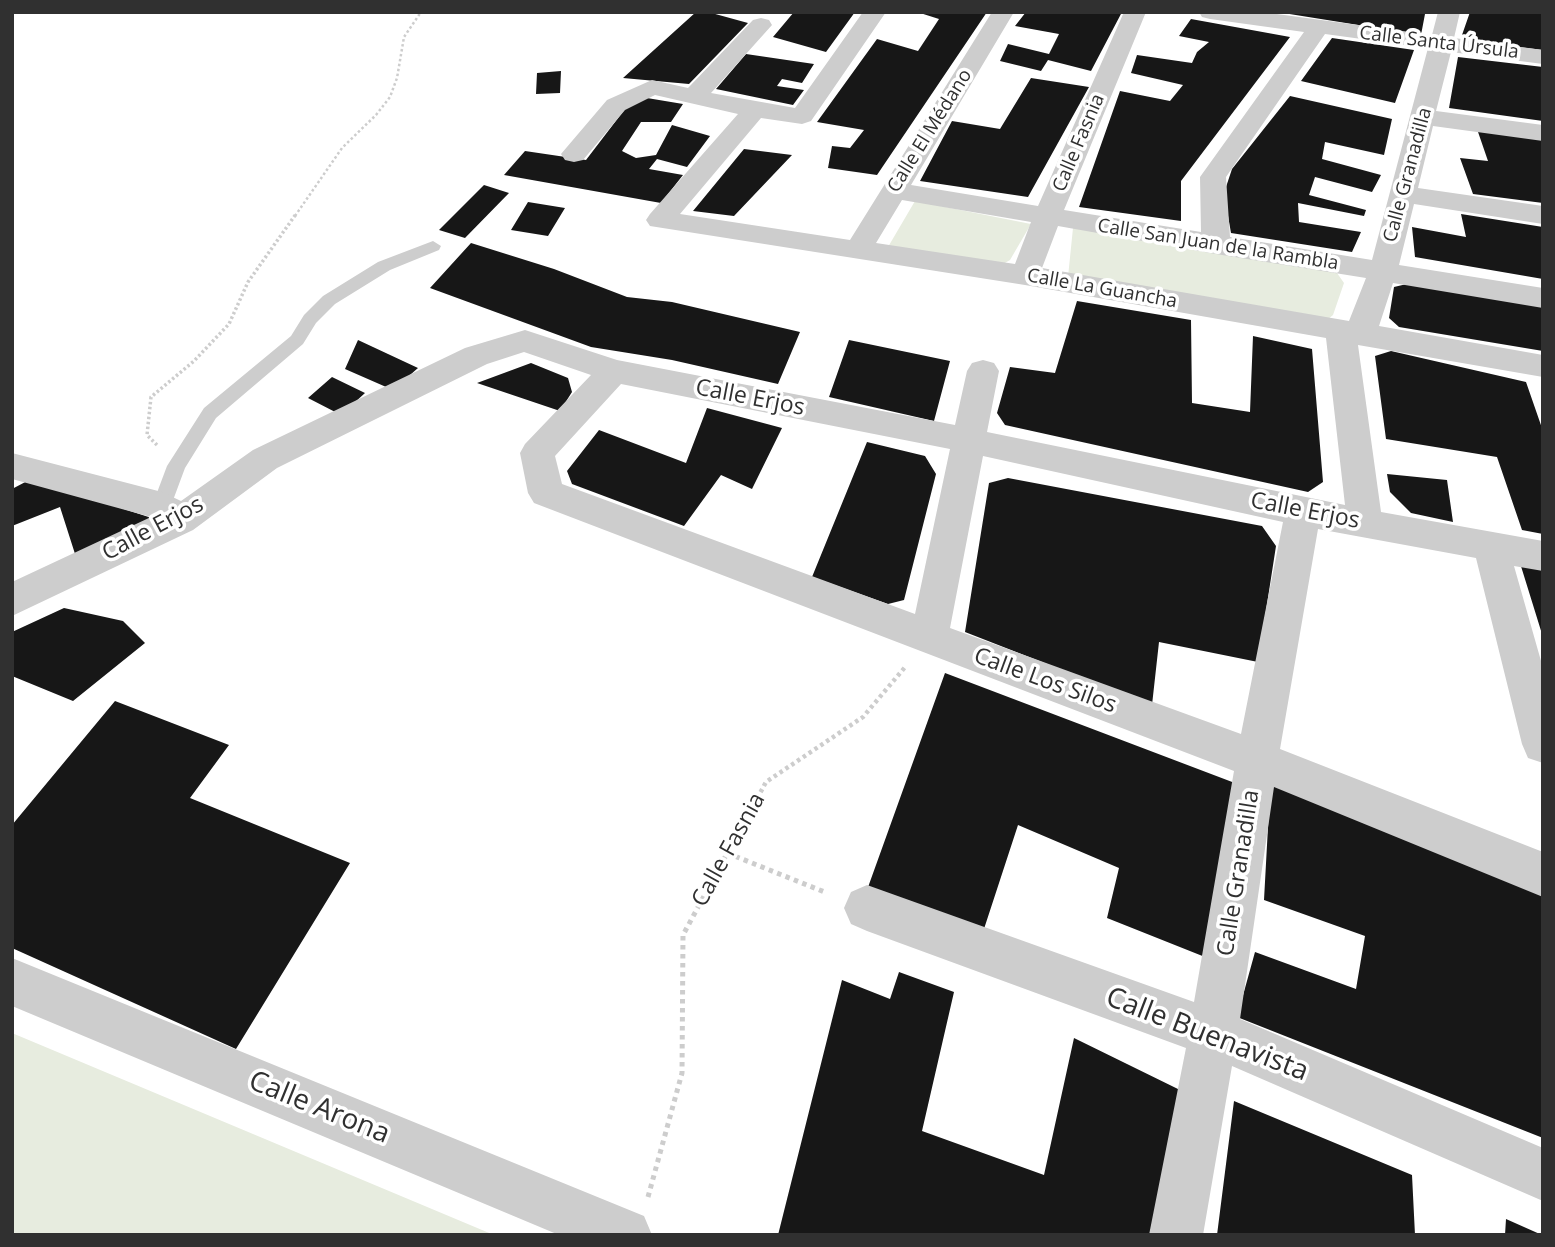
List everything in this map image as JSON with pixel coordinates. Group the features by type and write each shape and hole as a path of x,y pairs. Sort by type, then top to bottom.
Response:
{"street":[{"path":"574,153 616,105 652,87 755,110 802,116 875,12"},
{"name":"Calle El Médano","path":"858,250 1003,12"},
{"name":"Calle Fasnia","path":"1025,275 1135,12"},
{"name":"Calle Santa Úrsula","path":"1210,12 1543,57"},
{"name":"Calle Granadilla","path":"1364,523 1351,333 1369,305 1383,272 1449,12"},
{"path":"694,96 761,25"},
{"path":"1216,245 1213,177 1319,27"},
{"name":"Calle La Guancha","path":"755,110 660,220 1025,275 1543,366"},
{"path":"1424,117 1543,132"},
{"name":"Calle San Juan de la Rambla","path":"893,190 1543,298"},
{"path":"1403,194 1543,215"},
{"name":"Calle Erjos","path":"12,600 265,459 476,356 525,341 614,371 967,440 1303,512 1543,556"},
{"name":"Calle Los Silos","path":"614,371 537,453 546,493 1257,760 1543,874"},
{"path":"929,638 983,371"},
{"path":"12,466 171,513"},
{"name":"Calle Granadilla","path":"1176,1235 1213,1033 1257,760 1303,512"},
{"path":"1491,547 1542,735"},
{"name":"Calle Buenavista","path":"867,908 1213,1033 1543,1175"},
{"name":"Calle Arona","path":"12,982 635,1221"}],"lane":[{"path":"171,513 176,466 210,413 297,340 310,319 329,300 384,266 433,246"}],"path":[{"path":"176,466 147,435 151,397 194,361 229,324 248,282 342,148 376,115 390,97 397,78 404,37 421,12"},
{"name":"Calle Fasnia","path":"635,1221 682,1073 683,935 766,782 863,717 929,638"},
{"path":"727,853 867,908"}],"shaded area":[{"path":"915,201 1031,224 1010,260 1003,264 888,247"},
{"path":"1073,228 1337,273 1344,283 1333,315 1327,320 1068,277"},
{"path":"12,1033 494,1235 12,1235"}],"building":[{"path":"696,12 708,12 748,23 689,84 623,78"},
{"path":"794,12 855,12 826,52 773,37"},
{"path":"917,12 987,12 877,175 828,168 832,146 850,148 864,130 817,122 877,39 918,51 939,19"},
{"path":"1026,12 1122,12 1091,71 1048,60 1041,71 1000,61 1008,44 1049,54 1059,34 1015,26"},
{"path":"1277,12 1411,12 1425,14 1421,35"},
{"path":"1470,12 1543,12 1543,50 1486,43 1462,35"},
{"path":"1191,19 1290,37 1181,181 1181,221 1079,207 1120,91 1170,101 1183,85 1131,73 1137,55 1192,63 1197,52 1209,42 1179,36"},
{"path":"1332,38 1414,50 1395,103 1301,81"},
{"path":"746,54 814,64 802,83 782,79 777,86 804,90 793,105 716,89"},
{"path":"1458,57 1543,67 1543,121 1449,108"},
{"path":"561,71 560,93 536,94 537,73"},
{"path":"1031,78 1089,87 1028,197 920,181 952,121 1000,129"},
{"path":"1290,96 1392,119 1384,155 1325,142 1322,159 1381,175 1372,192 1315,177 1309,195 1366,210 1364,216 1298,203 1299,222 1361,232 1352,252 1231,233 1224,193 1232,169"},
{"path":"647,98 683,104 671,122 641,122 622,151 636,158 656,155 672,125 710,136 687,167 657,159 649,169 683,175 661,203 504,175 525,151 586,160 625,109"},
{"path":"1477,129 1543,139 1543,203 1473,194 1460,158 1488,161"},
{"path":"744,149 792,155 734,216 693,211"},
{"path":"484,185 509,193 465,238 439,230"},
{"path":"528,202 565,208 548,236 511,230"},
{"path":"1461,214 1543,227 1543,279 1415,257 1412,227 1466,237"},
{"path":"471,243 554,269 627,297 672,302 800,332 778,384 672,360 591,347 430,288"},
{"path":"1411,283 1543,304 1543,351 1399,327 1389,318 1394,287"},
{"path":"1077,301 1191,320 1192,403 1250,412 1253,336 1312,349 1323,482 1308,492 1005,425 997,413 1010,367 1055,373"},
{"path":"358,340 418,368 393,390 345,369"},
{"path":"849,340 950,361 934,421 829,397"},
{"path":"1391,351 1526,382 1543,431 1543,534 1522,530 1497,457 1386,439 1375,356"},
{"path":"531,363 568,378 572,392 560,411 477,383"},
{"path":"332,377 365,393 341,415 308,398"},
{"path":"707,408 782,428 752,489 721,475 684,526 572,484 567,471 599,430 686,463"},
{"path":"867,442 925,456 936,474 904,600 888,604 812,577"},
{"path":"1387,474 1447,480 1453,522 1411,513 1390,492"},
{"path":"1008,478 1262,526 1276,546 1258,662 1159,642 1152,705 965,632 989,483"},
{"path":"31,479 161,521 76,557 60,507 12,526 12,489"},
{"path":"1520,563 1543,567 1543,634 1542,634"},
{"path":"64,608 123,621 145,643 73,701 12,676 12,632"},
{"path":"945,673 1248,788 1210,959 1107,918 1119,868 1018,825 982,935 867,890"},
{"path":"115,701 229,745 190,798 350,863 236,1049 12,948 12,825"},
{"path":"1271,772 1543,884 1543,1138 1237,1017 1255,952 1356,989 1365,936 1264,900"},
{"path":"899,972 954,992 922,1131 1044,1175 1074,1038 1180,1090 1155,1235 778,1235 842,980 890,999"},
{"path":"1234,1101 1412,1175 1415,1235 1217,1235"},
{"path":"1506,1219 1542,1235 1505,1235"}]}
